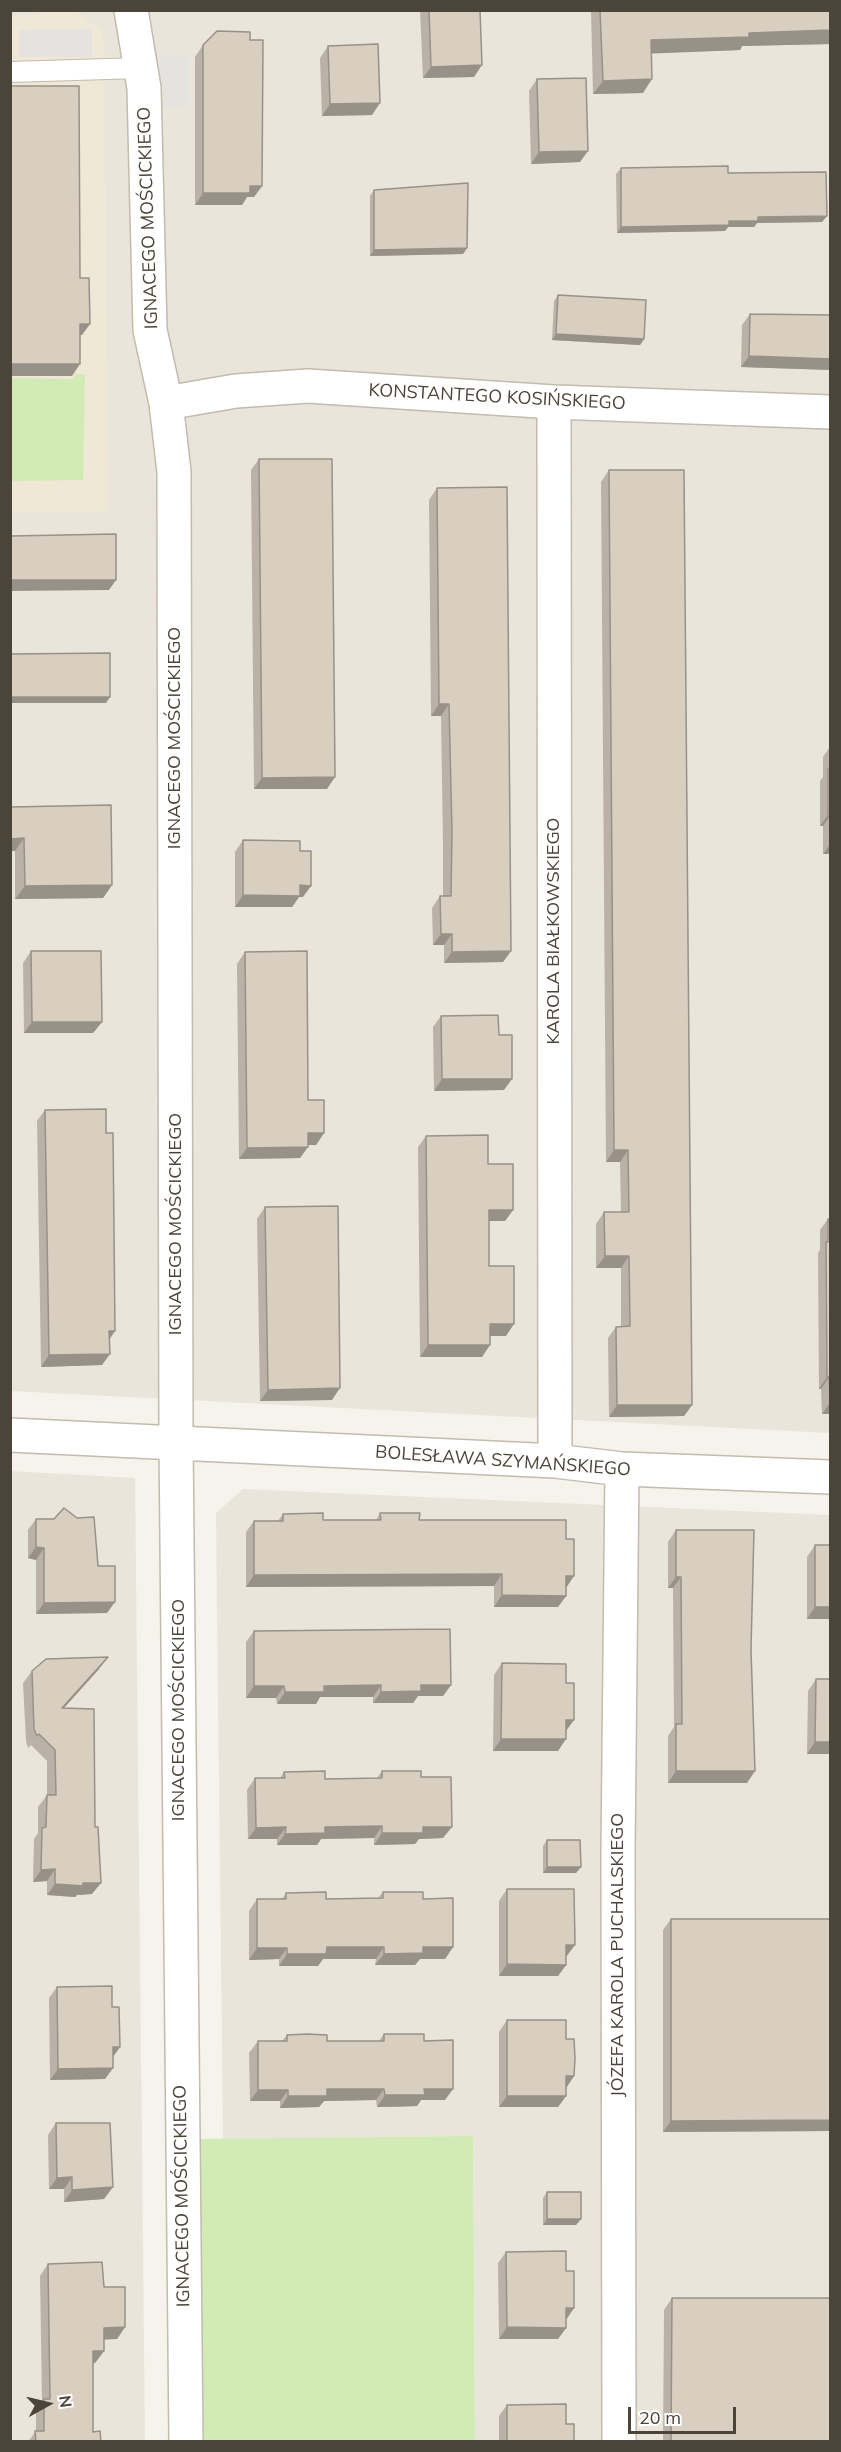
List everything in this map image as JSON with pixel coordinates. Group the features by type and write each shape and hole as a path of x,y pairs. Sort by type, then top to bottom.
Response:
{"street":[{"name":"IGNACEGO MOŚCICKIEGO","path":"131,10 144,88 150,330 166,403 174,472 176,1442 186,2442"},
{"name":"KONSTANTEGO KOSIŃSKIEGO","path":"166,403 247,390 308,386 554,402 831,412"},
{"name":"KAROLA BIAŁKOWSKIEGO","path":"554,402 555,1461"},
{"name":"BOLESŁAWA SZYMAŃSKIEGO","path":"10,1435 555,1461 622,1469 831,1477"},
{"name":"JÓZEFA KAROLA PUCHALSKIEGO","path":"619,2442 618,1850 622,1469"}],"lane":[{"path":"10,72 141,68"}],"shaded area":[{"path":"10,11 830,11 830,1433 11,1391"},
{"path":"74,11 103,31 109,511 11,512 11,17"},
{"path":"92,29 92,57 19,57 19,30"},
{"path":"160,56 188,56 188,107 160,107"},
{"path":"10,1471 135,1478 145,2441 11,2441"},
{"path":"243,1489 830,1515 830,2441 475,2441 473,2136 223,2139 216,1513"}],"green space":[{"path":"75,374 85,374 83,480 11,481 11,378 74,379"},
{"path":"473,2136 475,2441 200,2441 196,2139"}],"building":[{"path":"429,10 480,10 482,65 431,67"},
{"path":"600,10 831,10 831,30 749,33 749,37 651,40 652,79 603,81"},
{"path":"217,31 250,32 250,40 263,40 262,186 250,186 250,193 203,193 203,45"},
{"path":"378,44 380,103 330,104 328,46"},
{"path":"586,78 588,151 539,152 537,79"},
{"path":"10,86 79,86 80,278 89,278 90,324 80,324 80,364 10,364"},
{"path":"728,166 728,173 826,172 827,216 758,217 758,221 729,221 729,225 621,227 621,168"},
{"path":"468,183 467,248 374,250 374,190"},
{"path":"558,295 646,300 644,339 556,334"},
{"path":"750,314 831,315 831,359 749,356"},
{"path":"259,459 332,459 335,777 262,778"},
{"path":"609,470 684,470 692,1405 617,1405 616,1327 630,1326 629,1256 605,1256 604,1212 629,1212 628,1150 614,1150"},
{"path":"507,487 511,951 452,952 452,934 441,934 440,896 451,896 452,832 449,704 439,704 437,488"},
{"path":"116,534 116,580 10,580 10,536"},
{"path":"110,653 110,697 10,697 10,654"},
{"path":"828,769 831,769 831,815 828,815"},
{"path":"111,805 112,885 25,886 24,838 10,839 10,807"},
{"path":"243,840 300,841 300,851 311,851 311,886 300,885 300,896 243,895"},
{"path":"31,951 101,951 102,1022 32,1022"},
{"path":"307,951 308,1100 324,1100 324,1133 308,1133 308,1147 247,1148 245,952"},
{"path":"498,1015 499,1035 512,1035 512,1079 442,1079 441,1016"},
{"path":"106,1109 106,1133 113,1133 115,1331 109,1331 110,1354 49,1355 45,1110"},
{"path":"488,1135 488,1164 513,1164 513,1210 489,1210 489,1266 514,1266 514,1324 490,1324 490,1345 428,1345 426,1136"},
{"path":"338,1206 340,1388 268,1390 265,1207"},
{"path":"828,1219 831,1219 831,1403 829,1377 827,1377 826,1242 828,1242"},
{"path":"64,1508 77,1518 94,1517 98,1566 115,1566 115,1602 44,1603 44,1548 36,1547 36,1519 54,1519"},
{"path":"323,1513 323,1520 381,1520 380,1513 420,1513 419,1520 566,1520 566,1539 574,1539 574,1576 566,1576 566,1596 502,1595 502,1574 254,1575 254,1521 283,1521 283,1514"},
{"path":"676,1530 754,1530 751,1650 755,1771 676,1771 676,1724 682,1724 681,1577 676,1577"},
{"path":"815,1545 831,1545 831,1607 815,1607"},
{"path":"450,1629 451,1685 421,1685 421,1691 381,1692 381,1685 324,1686 324,1692 285,1692 284,1686 254,1686 254,1631"},
{"path":"108,1657 62,1708 94,1709 95,1827 98,1827 101,1883 83,1883 83,1886 55,1884 55,1869 41,1870 42,1828 46,1827 47,1795 56,1795 55,1750 39,1734 37,1736 34,1729 32,1671 46,1659"},
{"path":"502,1663 566,1664 566,1683 574,1683 574,1720 566,1720 566,1739 501,1739"},
{"path":"816,1679 831,1679 831,1742 815,1742"},
{"path":"325,1771 325,1779 382,1778 382,1771 421,1771 421,1777 451,1777 452,1827 423,1827 423,1833 382,1833 382,1826 325,1827 325,1833 285,1834 286,1827 256,1828 255,1778 285,1778 284,1772"},
{"path":"547,1840 580,1840 581,1867 547,1867"},
{"path":"507,1889 574,1889 575,1945 566,1945 566,1965 507,1964"},
{"path":"326,1892 326,1899 383,1898 383,1892 423,1892 423,1899 453,1898 453,1947 423,1947 423,1953 384,1954 384,1947 327,1947 326,1954 287,1954 287,1948 257,1948 257,1899 286,1899 286,1893"},
{"path":"671,1919 831,1919 831,2120 671,2121"},
{"path":"112,1986 112,2007 119,2007 120,2047 113,2047 113,2068 58,2069 57,1987"},
{"path":"507,2020 566,2020 566,2039 574,2039 575,2058 574,2076 566,2076 566,2096 507,2096"},
{"path":"384,2034 424,2034 424,2041 453,2040 453,2089 424,2089 425,2095 385,2095 384,2089 327,2089 327,2096 288,2096 288,2090 258,2090 258,2041 287,2041 287,2035 327,2035 327,2041 384,2041"},
{"path":"56,2123 110,2123 113,2187 72,2190 72,2177 57,2178"},
{"path":"547,2192 581,2192 581,2219 547,2219"},
{"path":"566,2251 566,2271 574,2271 574,2308 566,2308 566,2328 507,2327 506,2252"},
{"path":"102,2262 104,2287 125,2287 125,2327 104,2328 104,2351 93,2351 93,2432 100,2431 101,2442 36,2442 35,2431 44,2431 44,2399 50,2399 48,2264"},
{"path":"672,2298 831,2298 831,2442 671,2442"},
{"path":"566,2404 566,2424 574,2424 574,2442 507,2442 507,2405"}]}
